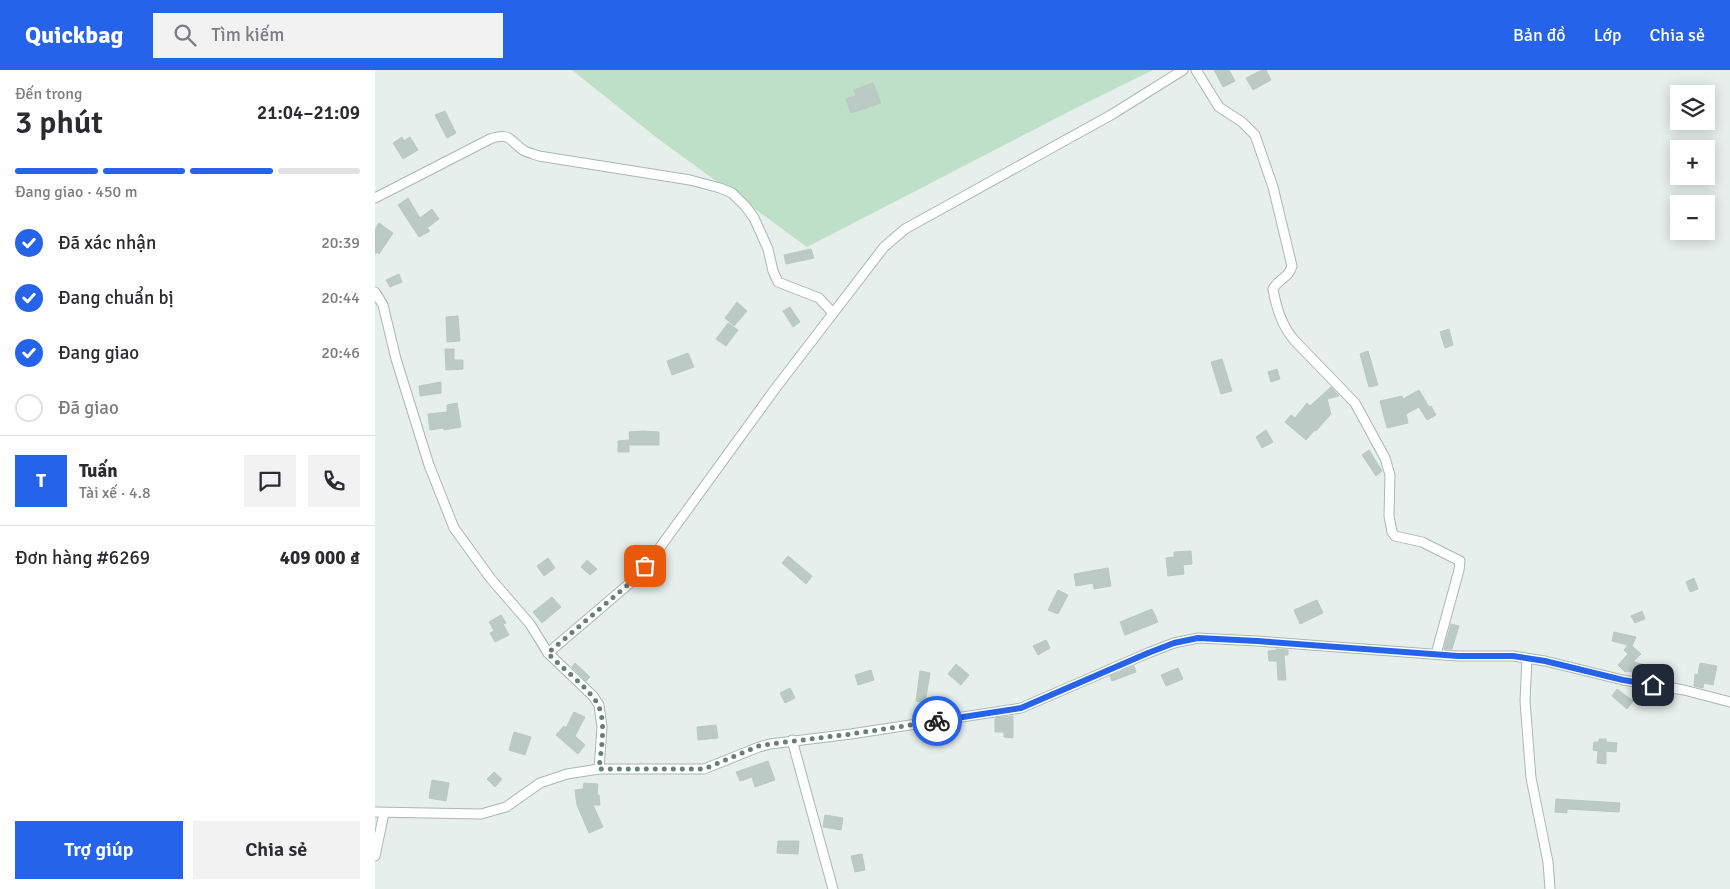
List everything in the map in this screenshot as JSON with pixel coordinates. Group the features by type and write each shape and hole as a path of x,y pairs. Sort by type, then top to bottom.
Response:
{"street":[{"path":"548,653 630,583 653,557 775,390 884,247 905,229 1111,115 1183,70"},
{"path":"1196,70 1219,107 1242,122 1255,135 1273,187 1291,266 1290,272 1273,289 1282,321 1294,340 1355,402 1385,458 1390,475 1389,516 1391,532 1399,538 1422,542 1460,561 1436,654"},
{"path":"375,198 491,139 502,136 511,139 524,151 539,156 690,180 719,188 739,199 758,226 768,249 773,271 778,282 819,298 833,313"},
{"path":"375,292 383,305 396,359 426,456 454,528 491,579 530,624 548,653 593,696 599,705 602,727 599,769"},
{"path":"375,856 379,812 481,814 506,807 548,780 567,774 599,769 704,769 759,746 1021,708 1148,653 1174,643 1198,638 1436,654 1527,658 1623,680 1684,690 1730,702"},
{"path":"1527,658 1525,701 1531,778 1548,862 1550,889"},
{"path":"792,740 833,889"}],"green space":[{"path":"572,70 1153,70 807,247 657,138"}],"building":[{"path":"1214,70 1229,70 1235,81 1223,87"},
{"path":"1266,70 1271,80 1253,90 1246,78"},
{"path":"873,83 881,103 851,113 846,99 856,96 854,90"},
{"path":"445,111 456,133 447,138 435,115"},
{"path":"402,137 404,141 410,137 418,150 403,159 393,143"},
{"path":"408,198 420,218 432,209 439,219 427,228 430,231 419,237 398,205"},
{"path":"379,223 393,233 379,254 378,252 375,254 375,229"},
{"path":"811,249 814,258 786,264 784,255"},
{"path":"399,274 402,282 390,287 386,280"},
{"path":"737,302 747,311 734,326 725,318"},
{"path":"790,307 800,322 793,327 783,311"},
{"path":"458,316 460,341 447,342 446,317"},
{"path":"728,323 738,330 726,346 716,339"},
{"path":"1449,329 1453,345 1445,348 1440,332"},
{"path":"445,349 454,349 454,360 463,360 463,369 446,370"},
{"path":"1368,351 1378,385 1369,387 1360,354"},
{"path":"688,353 694,367 672,375 667,361"},
{"path":"1222,359 1232,391 1221,394 1211,362"},
{"path":"1277,369 1280,379 1271,382 1268,372"},
{"path":"441,382 441,393 420,396 419,386"},
{"path":"1331,387 1339,396 1327,399 1331,414 1306,440 1285,422 1291,415 1295,418 1307,403 1310,406"},
{"path":"1419,390 1436,415 1427,420 1419,407 1406,414 1408,423 1387,428 1380,401 1402,396 1403,399"},
{"path":"457,403 461,427 430,430 428,414 447,412 447,405"},
{"path":"1266,430 1273,442 1262,448 1256,437"},
{"path":"629,432 659,432 659,445 630,445"},
{"path":"629,440 629,452 618,452 618,441"},
{"path":"1369,450 1382,471 1376,476 1362,455"},
{"path":"1191,551 1192,564 1183,565 1184,574 1168,576 1166,558 1174,557 1174,552"},
{"path":"788,556 812,576 806,584 782,563"},
{"path":"548,558 555,568 544,576 537,566"},
{"path":"587,560 597,569 590,575 581,567"},
{"path":"1108,568 1111,586 1094,589 1093,583 1076,586 1074,574"},
{"path":"1694,578 1698,589 1690,592 1686,582"},
{"path":"1058,590 1068,595 1058,614 1048,610"},
{"path":"552,597 561,607 542,623 533,612"},
{"path":"1317,600 1323,613 1300,624 1294,610"},
{"path":"1152,609 1158,622 1125,635 1120,622"},
{"path":"1642,611 1645,619 1635,623 1631,616"},
{"path":"501,615 506,623 503,624 509,635 495,642 490,633 494,631 489,622"},
{"path":"1451,624 1459,626 1452,649 1444,649"},
{"path":"1614,632 1636,637 1632,646 1641,654 1633,662 1646,665 1643,675 1625,672 1618,665 1628,654 1624,650 1628,645 1612,641"},
{"path":"1046,640 1050,648 1038,655 1033,646"},
{"path":"1276,649 1288,650 1288,655 1284,655 1286,680 1278,680 1277,661 1269,661 1268,651"},
{"path":"575,663 590,677 586,681 572,667"},
{"path":"1700,663 1717,666 1713,685 1704,683 1703,688 1694,686 1695,674 1698,675"},
{"path":"956,664 969,675 961,685 948,674"},
{"path":"1134,666 1136,672 1112,681 1110,676"},
{"path":"1178,668 1183,679 1166,686 1161,675"},
{"path":"871,670 874,680 858,685 855,675"},
{"path":"920,671 930,673 925,703 916,701"},
{"path":"790,688 795,698 785,703 780,693"},
{"path":"1617,689 1633,701 1627,709 1612,696"},
{"path":"574,712 585,717 575,736 585,745 578,754 556,735 564,726 566,728"},
{"path":"1013,716 1013,738 1004,737 1004,732 995,732 995,718"},
{"path":"716,725 718,738 698,740 697,727"},
{"path":"514,732 531,737 525,755 509,750"},
{"path":"1599,739 1606,739 1606,742 1617,743 1616,752 1606,751 1606,764 1597,763 1598,751 1593,750 1594,742 1599,742"},
{"path":"768,761 775,780 755,787 752,777 740,781 736,772"},
{"path":"494,772 502,779 495,787 487,779"},
{"path":"432,780 449,783 446,801 429,798"},
{"path":"584,783 598,784 597,795 599,795 600,805 593,805 603,827 589,833 577,805 575,790 583,789"},
{"path":"1556,799 1620,803 1619,812 1567,809 1567,813 1555,812"},
{"path":"825,815 843,818 841,830 823,827"},
{"path":"778,841 799,841 798,854 777,853"},
{"path":"862,854 865,870 855,872 851,856"}],"way so far":[{"path":"645,566 630,583 548,653 555,662 593,696 599,705 602,727 599,769 704,769 759,746 937,721"}],"route":[{"path":"937,721 1021,708 1148,653 1174,643 1198,638 1458,656 1513,656 1545,661 1623,680 1653,685"}]}
